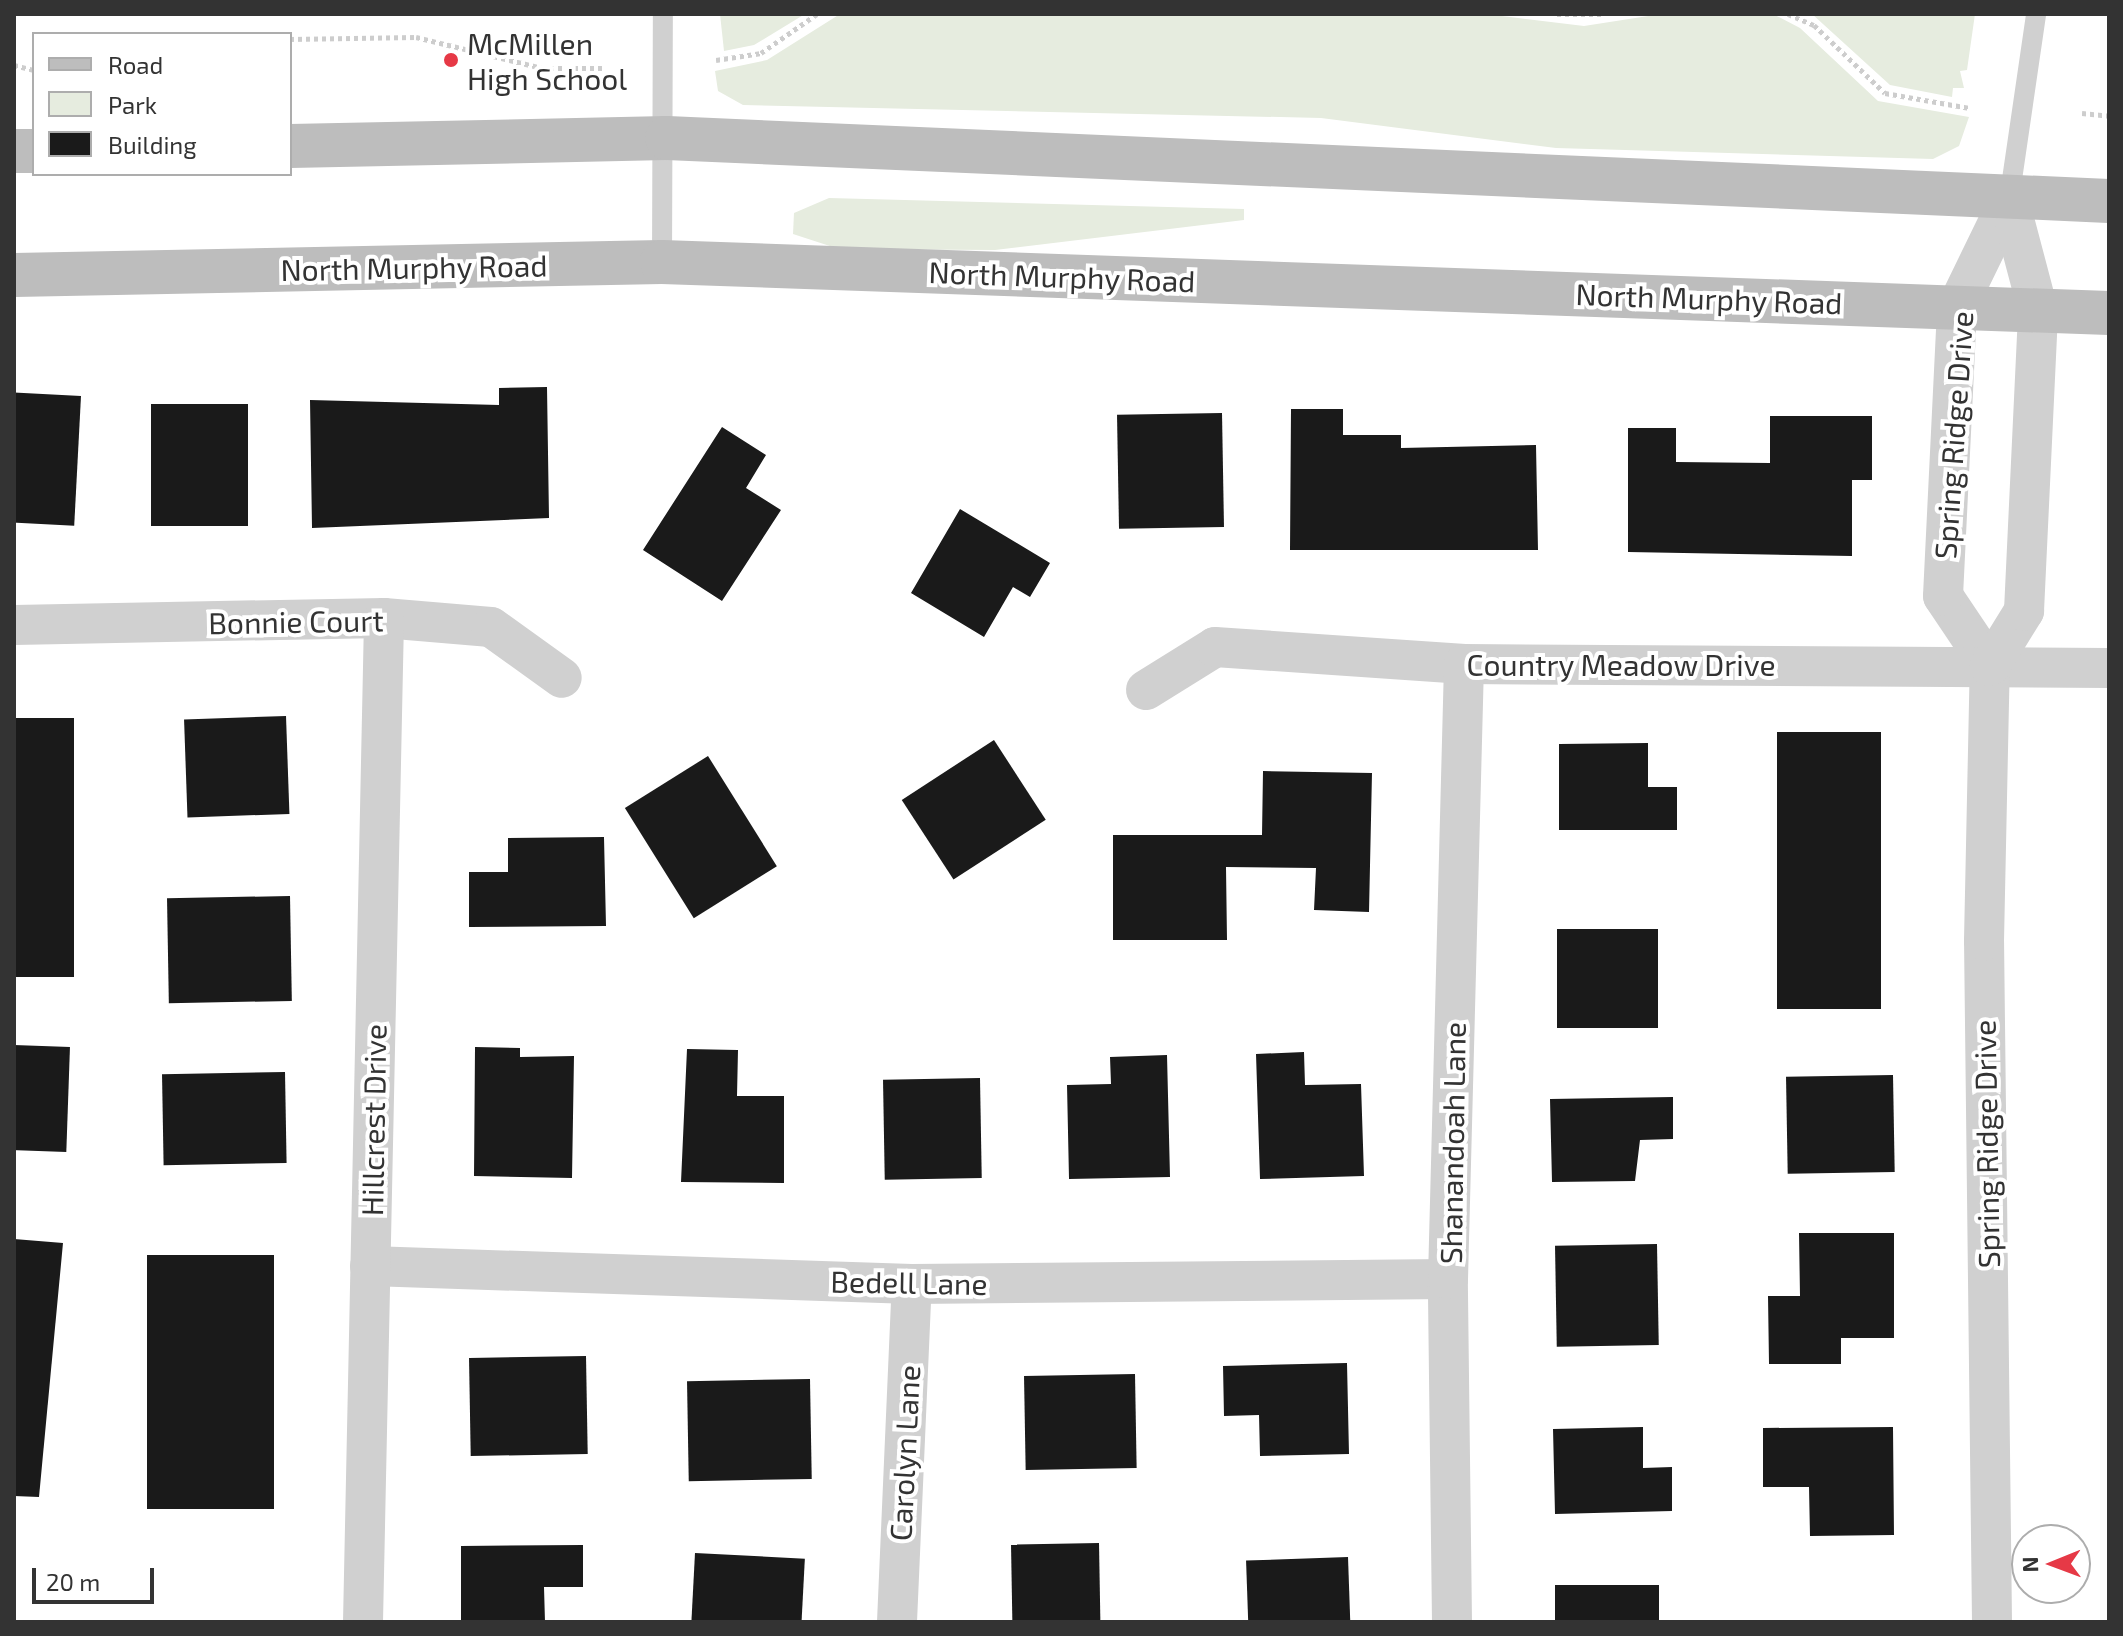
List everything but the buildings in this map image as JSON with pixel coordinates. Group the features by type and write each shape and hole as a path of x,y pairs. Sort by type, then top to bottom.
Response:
{"main road":[{"path":"292,146 667,138 2009,200 2109,201"},
{"name":"North Murphy Road","path":"14,275 662,262 2109,313"}],"street":[{"name":"Spring Ridge Drive","path":"1992,1622 1984,941 1990,666 1943,596 1957,307 2009,200"},
{"path":"1990,666 2024,611 2038,310 2009,200"},
{"name":"Bonnie Court","path":"14,625 384,618 491,627 562,678"},
{"name":"Hillcrest Drive","path":"363,1622 384,618"},
{"name":"Country Meadow Drive","path":"1146,690 1215,647 1464,664 2109,668"},
{"name":"Shanandoah Lane","path":"1452,1622 1448,1279 1464,664"},
{"name":"Bedell Lane","path":"370,1266 912,1284 1448,1279"},
{"name":"Carolyn Lane","path":"897,1622 912,1284"}],"lane":[{"path":"662,262 667,138 663,14"},
{"path":"2009,200 2036,14"}],"path":[{"path":"716,60 761,53 817,14"},
{"path":"1557,14 1605,14"},
{"path":"1788,14 1814,25 1885,93 1970,108"},
{"path":"292,39 416,37 542,68 604,68"},
{"path":"2082,113 2109,116"}],"green space":[{"path":"720,14 805,14 754,45 724,51"},
{"path":"840,14 1486,14 1584,26 1661,14 1773,14 1800,28 1878,101 1969,117 1959,146 1933,159 1556,148 1321,118 743,105 718,91 715,71 767,60"},
{"path":"1812,14 1975,14 1967,70 1960,71 1964,88 1953,88 1952,97 1890,85"},
{"path":"829,198 1244,209 1244,220 995,250 839,249 793,234 794,213"}],"place":[{"name":"McMillen High School","path":"451,60"}]}
